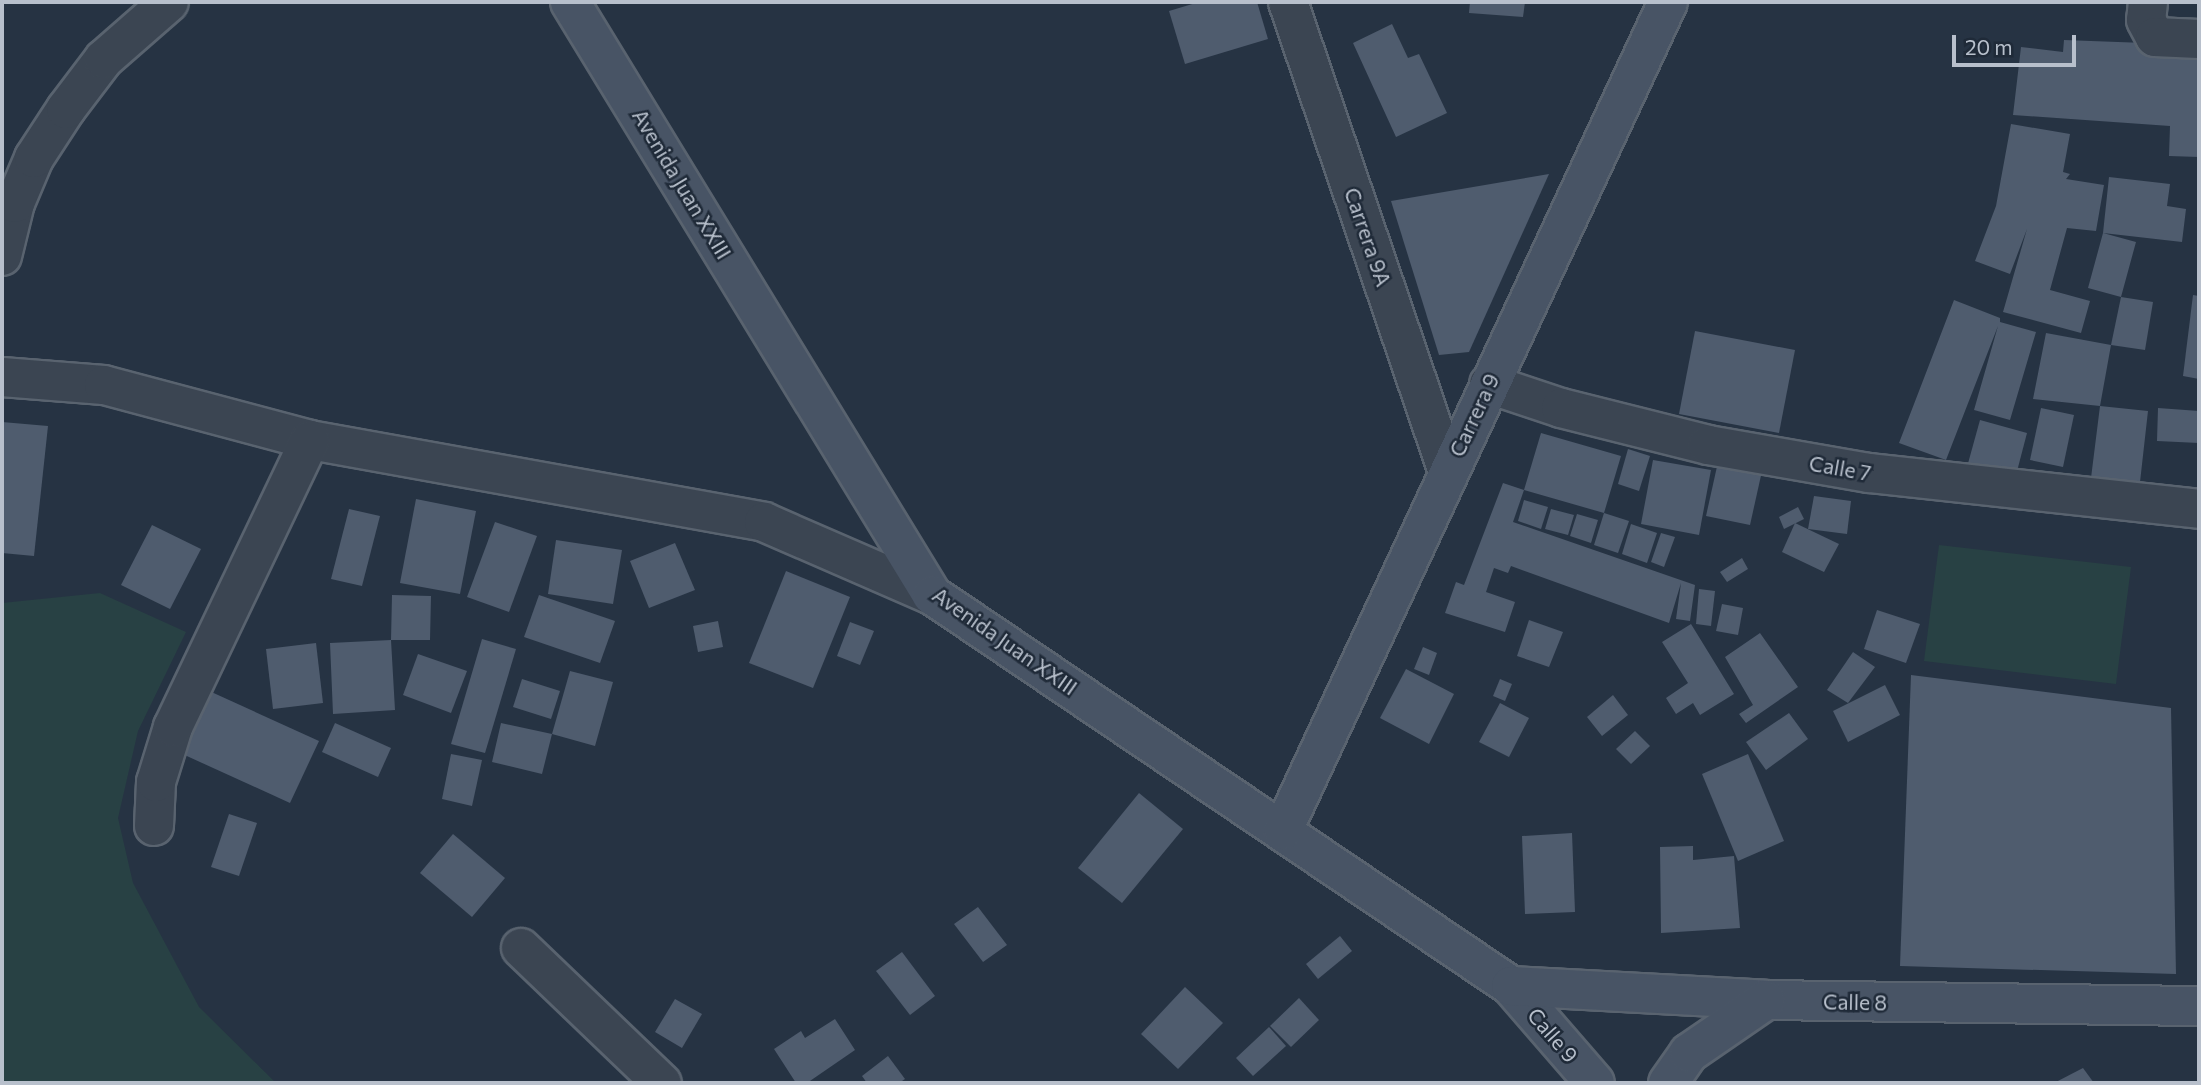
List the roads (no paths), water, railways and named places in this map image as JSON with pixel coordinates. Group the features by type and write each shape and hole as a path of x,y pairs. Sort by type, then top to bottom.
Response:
{"street":[{"path":"2,256 15,203 34,158 104,59 169,2"},
{"name":"Avenida Juan XXIII","path":"570,2 932,595 1511,986"},
{"name":"Carrera 9A","path":"1288,2 1448,472"},
{"name":"Carrera 9","path":"1283,830 1668,2"},
{"path":"2148,2 2146,20 2155,37 2199,39"},
{"path":"2,377 104,385 310,440 764,522 932,595"},
{"name":"Calle 7","path":"1489,384 1561,408 1708,445 1869,473 2199,509"},
{"path":"154,827 156,782 173,727 310,440"},
{"path":"521,948 662,1083"},
{"name":"Calle 8","path":"1511,986 1766,1000 2199,1006"},
{"name":"Calle 9","path":"1511,986 1595,1083"},
{"path":"1668,1083 1689,1052 1766,1000"}]}
